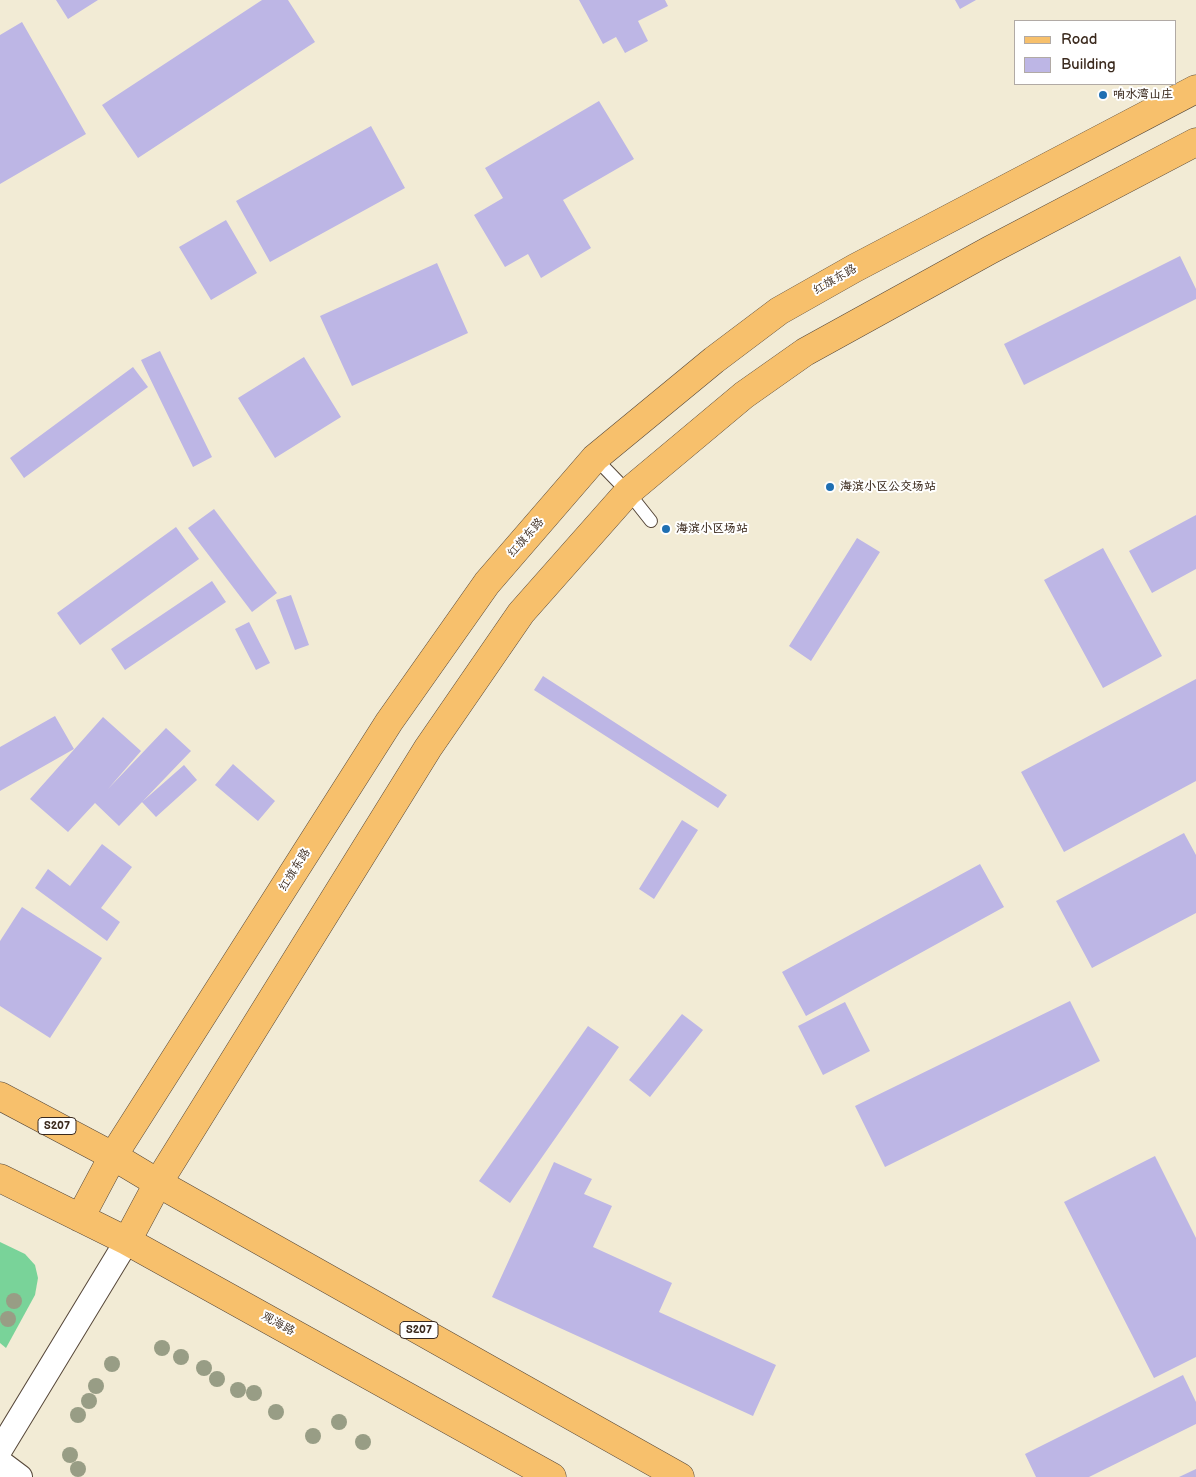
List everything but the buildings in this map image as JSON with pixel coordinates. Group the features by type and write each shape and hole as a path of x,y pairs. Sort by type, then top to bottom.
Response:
{"main road":[{"name":"红旗东路","path":"80,1218 114,1156 389,722 488,583 595,458 714,360 779,311 855,268 1196,89"},
{"path":"127,1241 158,1183 433,740 521,613 628,492 744,395 805,352 990,250 1196,142"},
{"name":"S207","path":"0,1096 114,1156 158,1183 680,1477"},
{"name":"观海路","path":"0,1178 127,1241 552,1477"}],"street":[{"path":"0,1450 127,1241"},
{"path":"0,1462 20,1477"}],"lane":[{"path":"595,458 628,492 650,520"}],"green space":[{"path":"0,1242 25,1254 35,1265 38,1278 35,1295 6,1348 0,1343"}],"place":[{"name":"响水湾山庄","path":"1103,95"},
{"name":"海滨小区公交场站","path":"830,487"},
{"name":"海滨小区场站","path":"666,529"}]}
